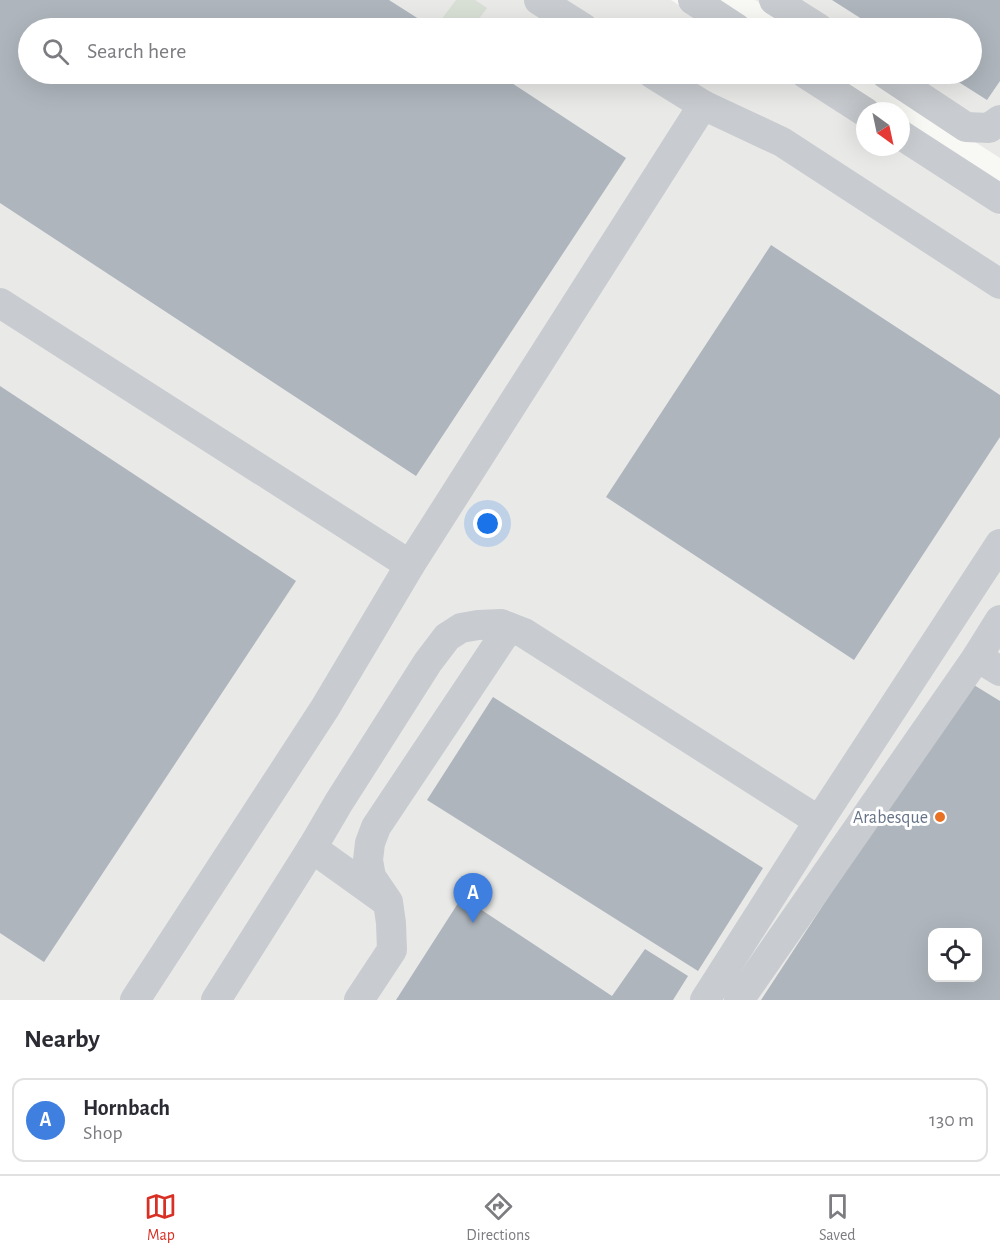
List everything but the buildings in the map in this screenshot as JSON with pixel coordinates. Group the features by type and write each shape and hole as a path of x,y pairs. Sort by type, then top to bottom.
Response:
{"street":[{"path":"539,0 567,18"},
{"path":"693,0 721,18"},
{"path":"774,0 802,18"},
{"path":"669,84 703,105 782,142 1000,285"},
{"path":"822,84 856,106"},
{"path":"901,84 966,127 989,128 1000,120"},
{"path":"135,1000 325,708 410,565 703,105"},
{"path":"910,141 1000,199"},
{"path":"0,303 410,565"},
{"path":"705,1000 1000,544"},
{"path":"739,1000 989,664 1000,620"},
{"path":"216,1000 428,662 447,637 461,628 501,624 524,633 819,821"},
{"path":"359,1000 392,950 388,902 371,877 368,860 370,843 376,827 508,627"},
{"path":"312,848 388,902"}],"shaded area":[{"path":"0,0 671,0 699,18 18,18 18,84 798,84 856,121 856,156 910,156 1000,215 1000,1000 0,1000"},
{"path":"456,0 475,0 487,8 480,18 442,18"},
{"path":"755,0 1000,0 1000,158 885,84 982,84 982,18 784,18"}],"place":[{"name":"Arabesque","path":"940,817"},
{"name":"Hornbach","path":"473,923"}]}
